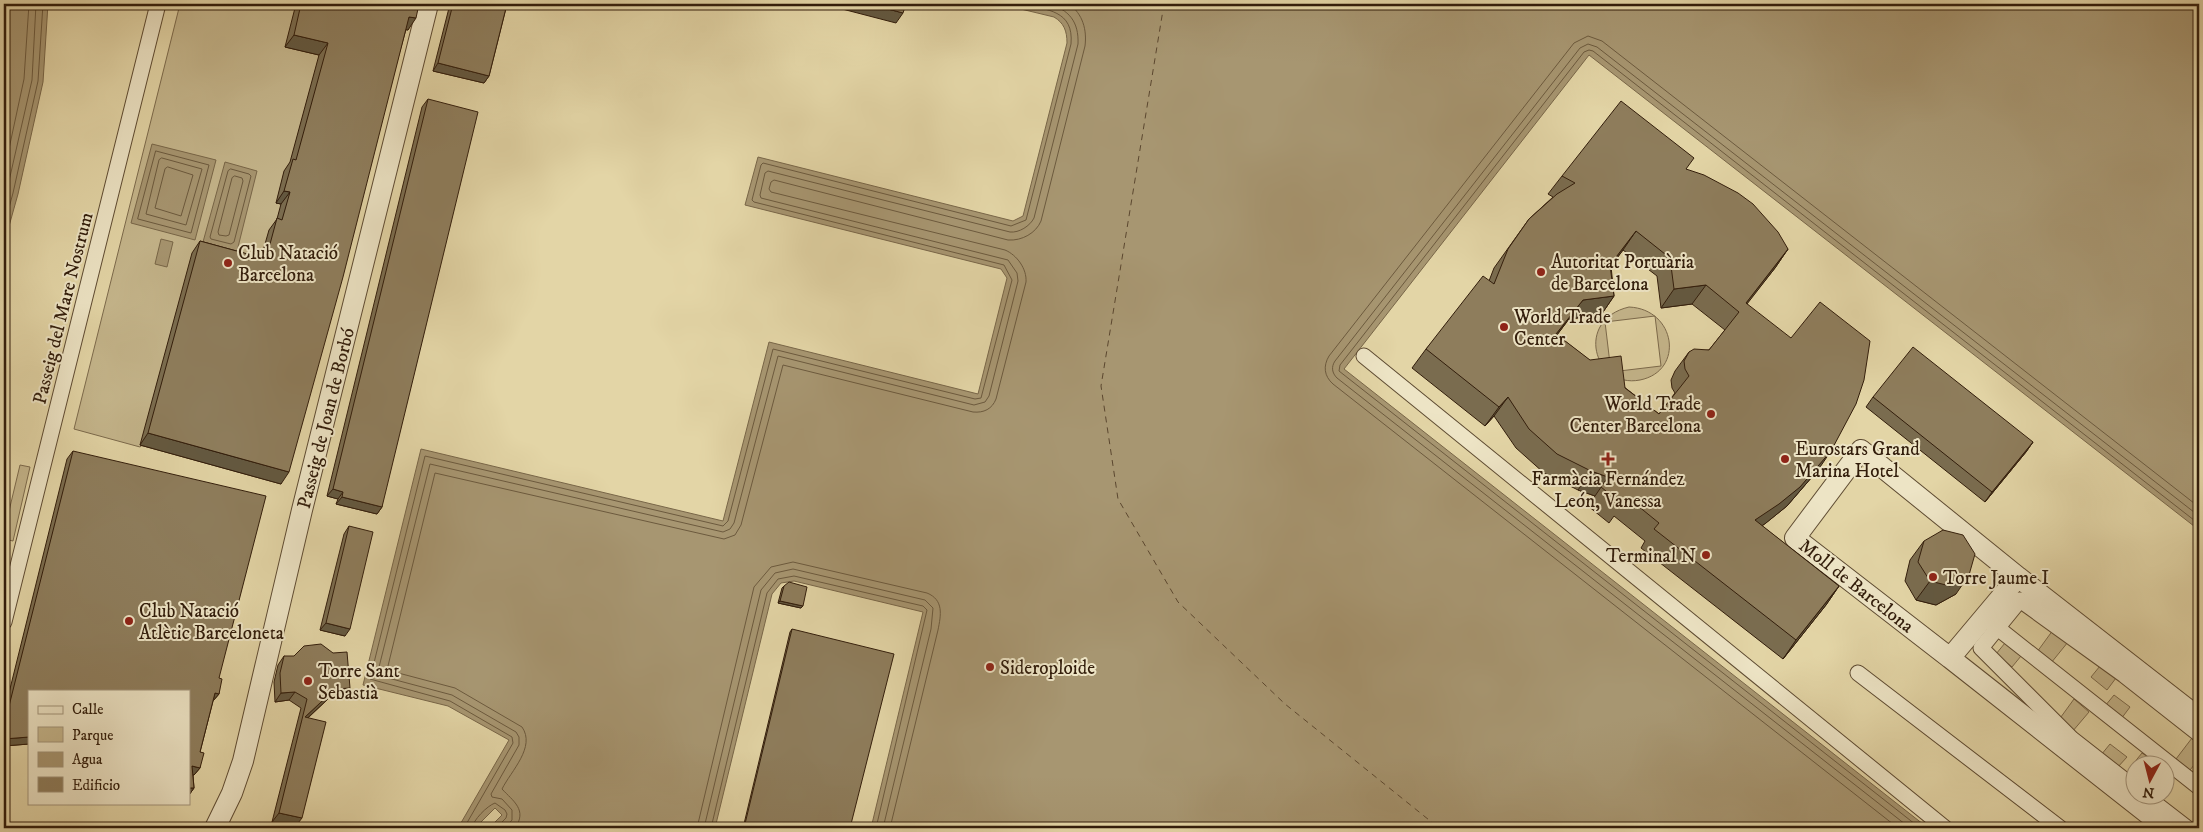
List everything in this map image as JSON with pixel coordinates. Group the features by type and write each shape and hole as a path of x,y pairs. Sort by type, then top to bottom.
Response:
{"street":[{"name":"Passeig del Mare Nostrum","path":"4,622 158,4"},
{"name":"Passeig de Joan de Borbó","path":"215,828 232,794 243,761 302,510 428,4"},
{"path":"1364,356 1945,828"},
{"name":"Moll de Barcelona","path":"2166,828 1795,538 1861,450 2199,718"},
{"path":"1950,658 2018,576"},
{"path":"2126,780 2072,739 1981,648 1993,625 2020,600 2124,675 2199,734"},
{"path":"1993,625 2199,786"},
{"path":"1858,673 2060,828"},
{"path":"2156,804 2187,828"}],"green space":[{"name":"Club Natació Barcelona","path":"180,4 413,4 408,30 401,29 335,286 140,447 74,429"},
{"path":"1629,307 1645,310 1654,316 1605,322 1611,372 1661,366 1655,317 1665,329 1669,341 1669,353 1664,365 1654,374 1640,380 1624,380 1611,374 1602,364 1597,352 1596,338 1601,325 1612,314"},
{"path":"20,465 30,467 13,541 4,539 4,532"},
{"path":"2053,630 2068,642 2051,663 2037,652"},
{"path":"2005,643 2021,656 2012,667 1996,654"},
{"path":"2100,666 2116,678 2107,690 2091,677"},
{"path":"2114,695 2130,707 2121,719 2105,706"},
{"path":"2074,699 2089,712 2072,732 2058,721"},
{"path":"2192,738 2199,744 2199,759 2190,770 2176,759"},
{"path":"2110,744 2126,758 2117,768 2101,755"}],"water":[{"path":"4,4 48,4 43,82 18,194 4,244"},
{"path":"1000,4 2199,4 2199,530 1589,55 1344,369 1928,828 871,828 923,612 794,581 781,583 772,594 715,828 489,828 502,815 495,808 475,828 458,828 509,740 448,706 363,685 421,449 723,521 769,342 978,394 1007,278 1001,269 745,205 758,157 1013,221 1023,216 1067,39 1063,25 1054,17"},
{"path":"152,144 216,160 195,240 131,223"},
{"path":"225,162 257,171 237,251 203,242"},
{"path":"161,239 173,242 167,267 155,264"}],"building":[{"path":"301,4 419,4 416,18 409,17 343,277 289,472 148,433 200,241 266,259 277,218 282,220 290,192 284,191 293,159 296,160 328,43 294,35"},
{"path":"453,4 507,4 489,76 438,63"},
{"path":"869,4 906,4 903,13"},
{"path":"428,99 478,112 382,507 342,497 343,492 333,489"},
{"name":"World Trade Center","path":"1621,101 1694,158 1686,169 1704,175 1738,193 1753,204 1778,232 1788,249 1746,303 1791,338 1820,302 1870,341 1864,380 1856,404 1831,451 1800,487 1755,520 1839,586 1796,640 1654,529 1659,523 1627,497 1622,504 1601,487 1608,477 1591,471 1557,454 1529,429 1508,397 1499,407 1426,349 1483,276 1494,284 1508,249 1529,219 1557,194 1575,183 1562,176","holes":["1636,231 1670,258 1674,289 1706,285 1739,312 1709,350 1694,349 1689,352 1684,361 1685,369 1689,376 1659,414 1625,388 1621,356 1590,360 1556,334 1583,300 1614,296 1610,265"]},
{"path":"1913,347 2033,442 1992,492 1873,397"},
{"name":"Club Natació Atlètic Barceloneta","path":"73,451 266,496 219,678 222,679 219,694 215,693 200,752 204,753 200,768 192,766 194,788 190,788 190,690 28,690 28,737 4,739 4,726"},
{"path":"349,526 373,532 350,629 326,623"},
{"path":"1943,530 1963,535 1975,554 1969,575 1950,586 1930,581 1918,562 1924,541"},
{"path":"789,582 807,587 803,606 780,601 784,586"},
{"path":"792,629 894,654 850,828 744,828"},
{"path":"321,644 333,653 347,652 350,688 335,689 305,717 326,722 302,818 279,813 307,699 295,692 281,693 280,673 284,656 294,656 304,646"}],"ferry route":[{"path":"1164,4 1101,386 1118,499 1178,602 1285,704 1439,828"}],"place":[{"name":"Club Natació Barcelona","path":"228,263"},
{"name":"Autoritat Portuària de Barcelona","path":"1541,272"},
{"name":"World Trade Center","path":"1504,327"},
{"name":"World Trade Center Barcelona","path":"1711,414"},
{"name":"Farmàcia Fernández León, Vanessa","path":"1608,459"},
{"name":"Eurostars Grand Marina Hotel","path":"1785,459"},
{"name":"Terminal N","path":"1706,555"},
{"name":"Torre Jaume I","path":"1933,577"},
{"name":"Club Natació Atlètic Barceloneta","path":"129,621"},
{"name":"Sideroploide","path":"990,667"},
{"name":"Torre Sant Sebastià","path":"308,681"}]}
